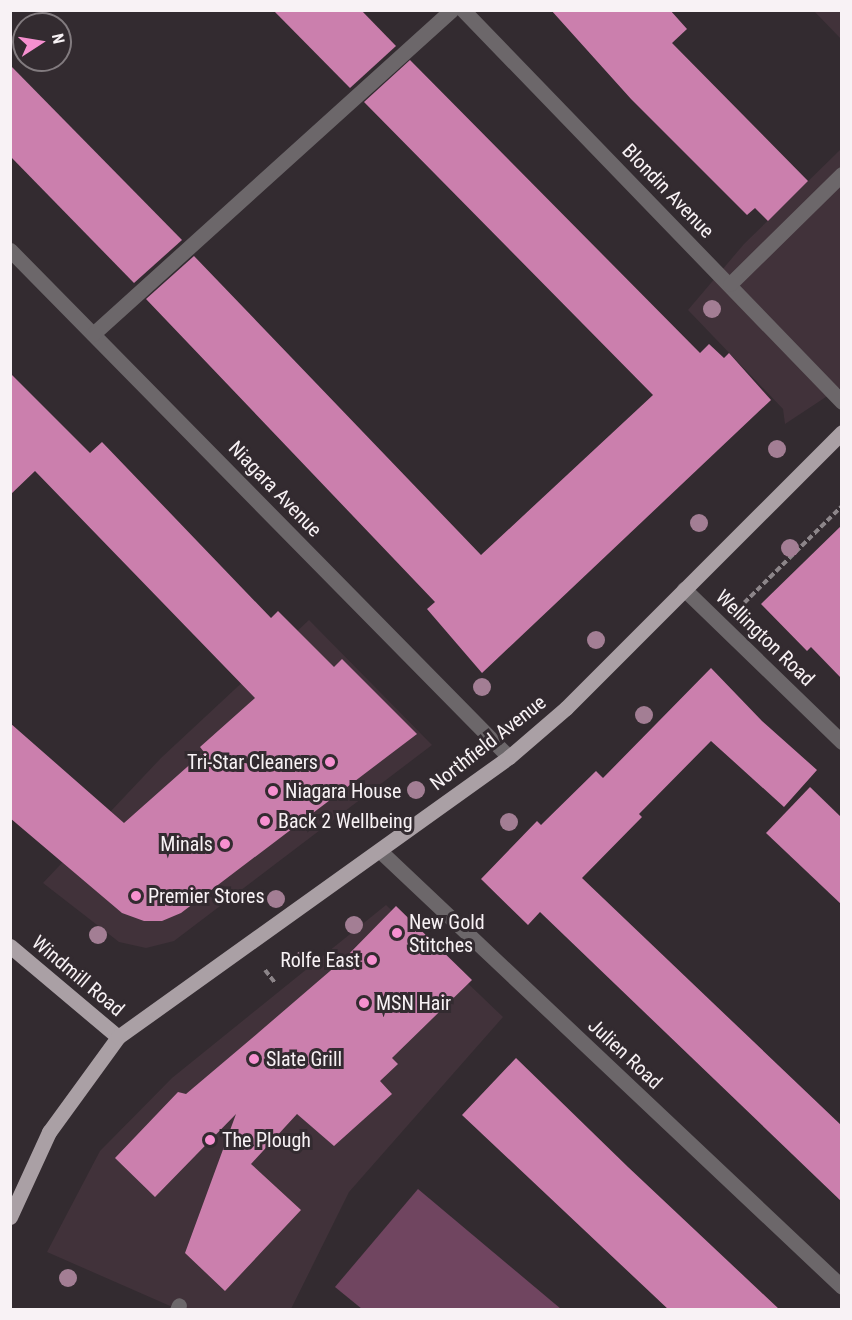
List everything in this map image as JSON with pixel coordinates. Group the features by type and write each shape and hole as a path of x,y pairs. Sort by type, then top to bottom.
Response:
{"main road":[{"name":"Northfield Avenue","path":"10,1217 49,1132 118,1037 509,757 566,708 842,432"},
{"name":"Windmill Road","path":"10,946 118,1037"}],"street":[{"path":"93,334 451,10"},
{"name":"Blondin Avenue","path":"463,10 842,402"},
{"path":"730,284 842,174"},
{"name":"Niagara Avenue","path":"10,250 509,757"},
{"name":"Wellington Road","path":"684,589 840,739"},
{"name":"Julien Road","path":"380,851 842,1287"}],"path":[{"path":"722,626 842,506"}],"shaded area":[{"path":"814,11 841,11 841,39"},
{"path":"841,149 841,387 785,424 783,409 688,310 744,244"},
{"name":"Niagara House","path":"309,620 432,745 174,941 146,948 119,942 43,883 161,758"},
{"path":"386,905 503,1017 349,1192 291,1309 177,1309 47,1252 100,1151 172,1078"},
{"path":"418,1189 561,1309 362,1309 335,1287"}],"building":[{"path":"273,10 361,10 396,46 350,88"},
{"path":"551,10 670,10 687,29 672,43 808,181 768,221 755,208 747,215 631,99"},
{"path":"410,60 700,353 709,344 724,358 729,353 771,400 482,673 427,609 435,602 146,299 194,256 481,555 653,395 364,102"},
{"path":"10,65 12,72 17,72 182,240 134,283 10,156"},
{"path":"10,373 90,453 102,442 271,618 278,611 334,667 342,659 417,734 181,913 162,921 144,921 122,913 10,818 10,723 124,823 204,752 200,747 255,698 35,471 10,495"},
{"path":"842,525 842,679 811,647 807,651 761,604"},
{"path":"711,668 762,721 817,770 784,807 711,741 639,814 642,817 582,878 842,1126 842,1202 540,912 528,925 481,879 537,821 541,825 596,771 603,778"},
{"path":"810,787 842,818 842,905 766,833"},
{"path":"396,906 472,980 392,1058 398,1064 380,1081 392,1094 334,1146 297,1114 251,1164 301,1210 225,1291 185,1253 236,1114 155,1197 115,1158 178,1092 186,1094 258,1033 344,959"},
{"path":"516,1058 780,1310 669,1310 462,1115"}],"place":[{"name":"Tri-Star Cleaners","path":"330,762"},
{"name":"Niagara House","path":"273,791"},
{"name":"Back 2 Wellbeing","path":"265,821"},
{"name":"Minals","path":"225,844"},
{"name":"Premier Stores","path":"136,896"},
{"name":"New Gold Stitches","path":"397,933"},
{"name":"Rolfe East","path":"372,960"},
{"name":"MSN Hair","path":"364,1003"},
{"name":"Slate Grill","path":"254,1059"},
{"name":"The Plough","path":"210,1140"}]}
